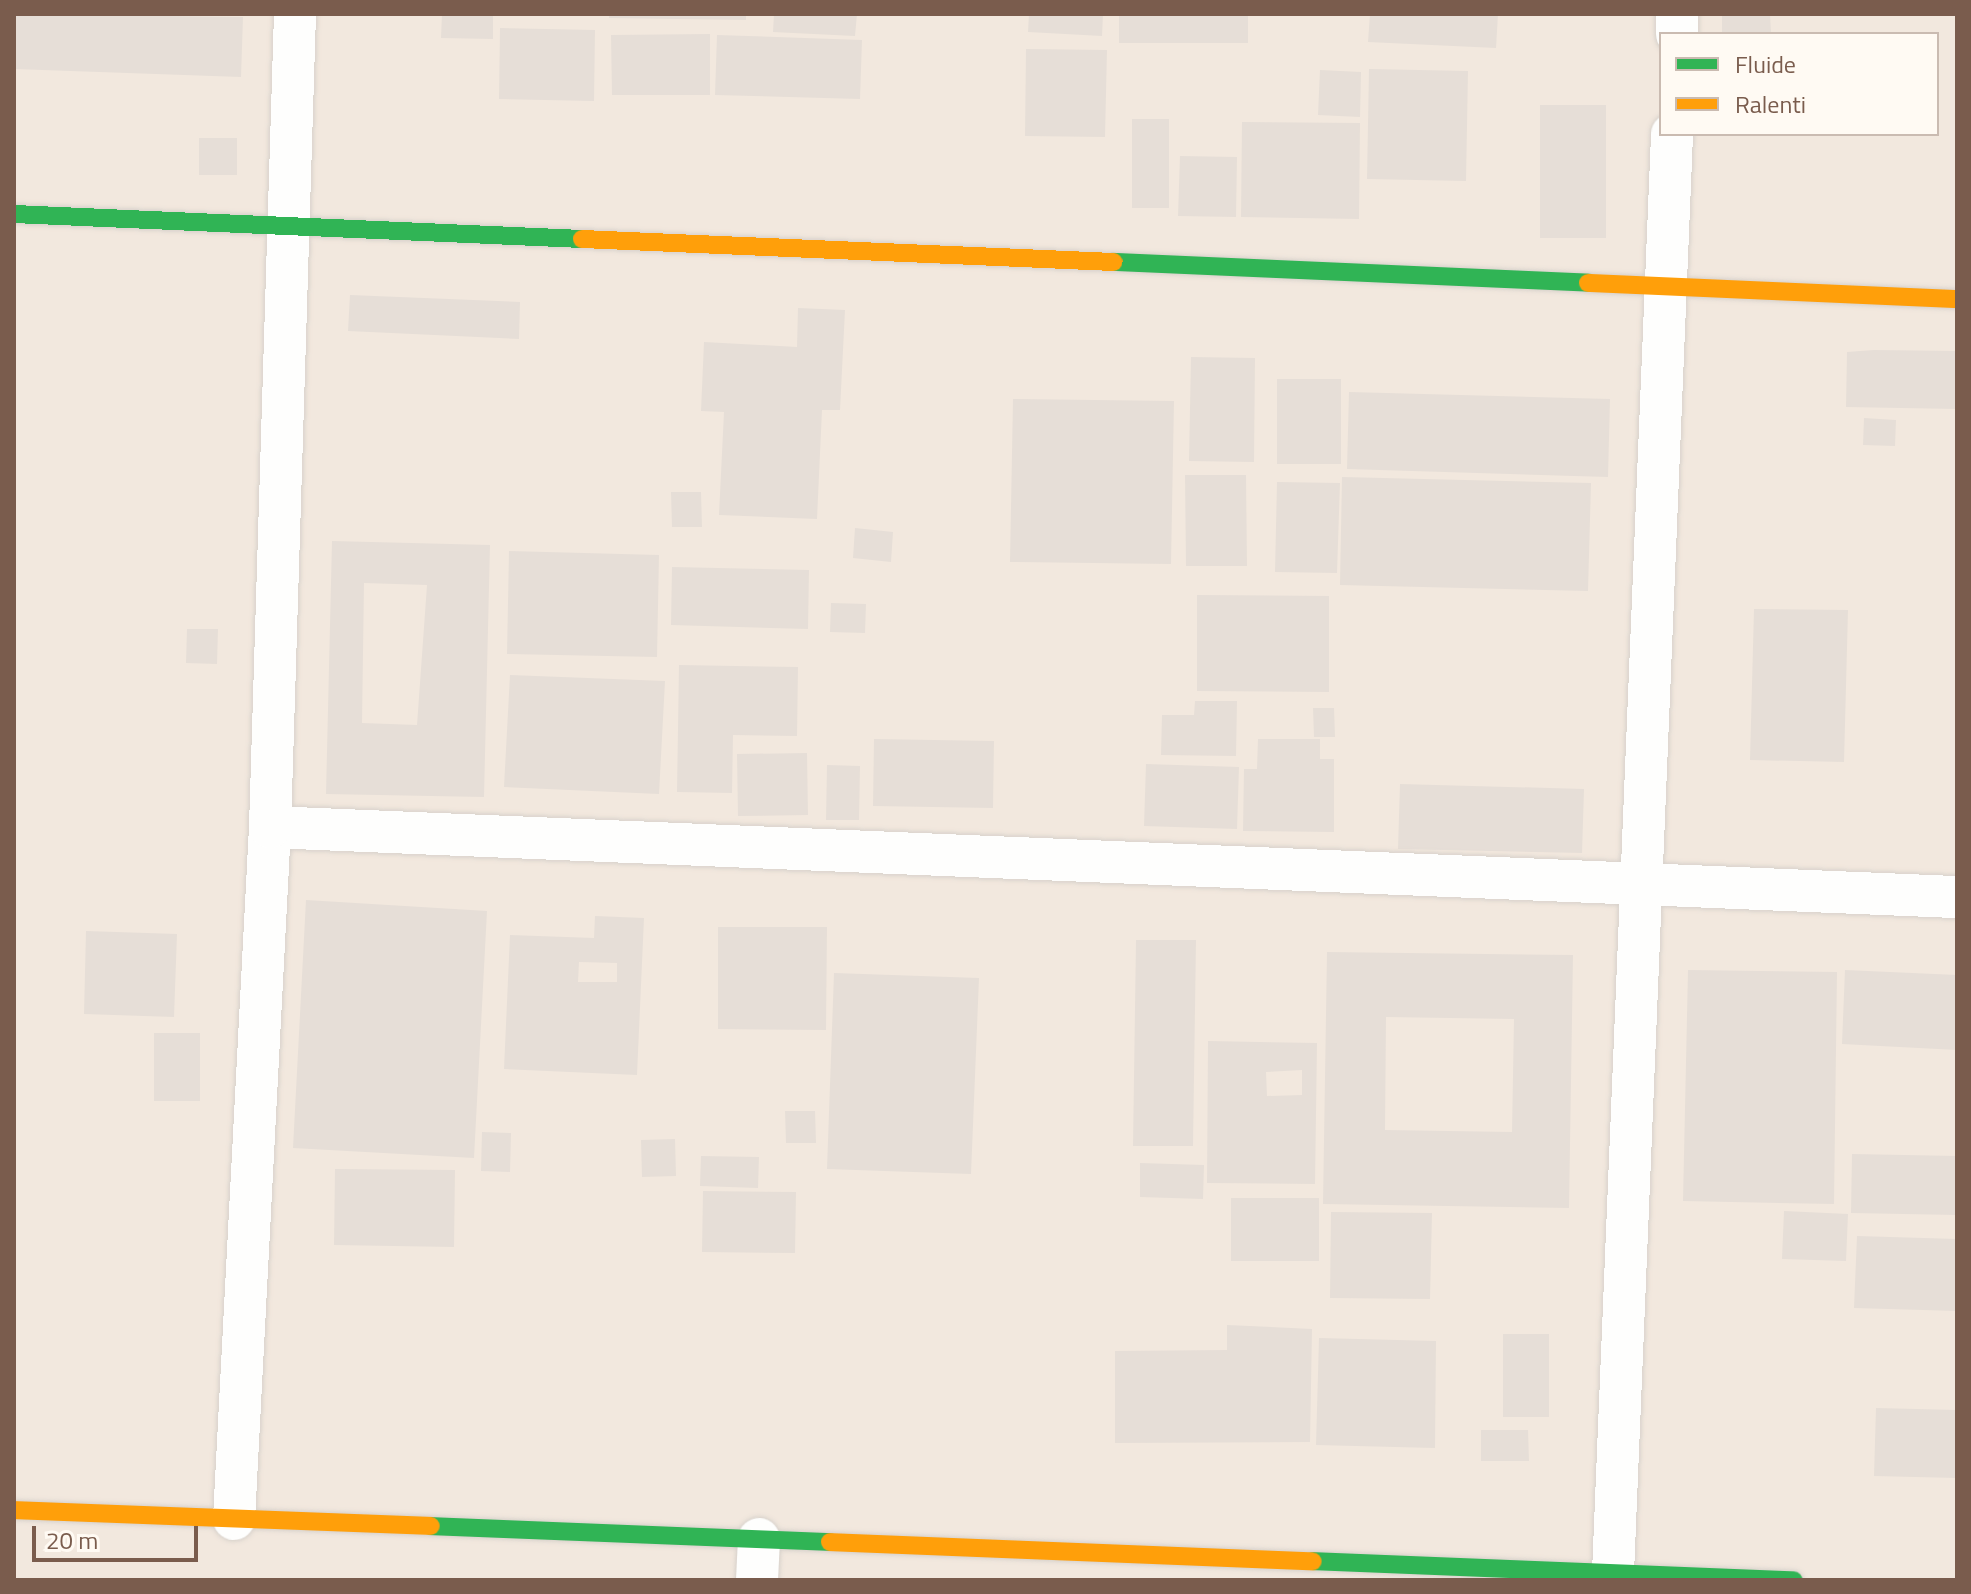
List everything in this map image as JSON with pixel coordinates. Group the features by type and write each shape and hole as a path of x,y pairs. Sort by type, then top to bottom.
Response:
{"street":[{"path":"234,1519 270,827 295,14"},
{"path":"1613,1573 1672,136"},
{"path":"14,214 1957,299"},
{"path":"270,827 1957,897"},
{"path":"14,1510 759,1539 1378,1572 1613,1573 1794,1580"},
{"path":"757,1580 759,1539"}],"shaded area":[{"path":"14,14 1957,14 1957,1580 14,1580"}],"building":[{"path":"16,14 243,17 241,77 14,69"},
{"path":"442,14 493,14 493,39 441,38"},
{"path":"609,14 746,14 746,20 609,18"},
{"path":"774,14 857,14 855,36 773,32"},
{"path":"1029,14 1103,14 1102,36 1028,32"},
{"path":"1119,14 1248,14 1248,43 1119,43"},
{"path":"1370,14 1498,14 1496,48 1368,42"},
{"path":"1722,14 1770,14 1771,32 1722,32"},
{"path":"500,28 595,30 594,101 499,99"},
{"path":"710,34 710,95 612,95 611,35"},
{"path":"717,35 862,40 860,99 715,95"},
{"path":"1026,49 1107,50 1105,137 1025,136"},
{"path":"1369,69 1468,71 1466,181 1367,179"},
{"path":"1320,70 1361,72 1360,117 1318,115"},
{"path":"1540,105 1606,105 1606,238 1540,238"},
{"path":"1132,119 1169,119 1169,208 1132,208"},
{"path":"1242,122 1360,123 1359,219 1241,217"},
{"path":"199,138 237,138 237,175 199,175"},
{"path":"1180,156 1237,157 1236,217 1178,216"},
{"path":"350,295 520,302 519,339 348,331"},
{"path":"798,308 845,310 840,410 822,410 817,519 719,515 724,412 701,411 704,342 797,347"},
{"path":"1957,351 1957,409 1846,407 1847,352"},
{"path":"1191,357 1255,358 1254,462 1189,461"},
{"path":"1277,379 1341,379 1341,464 1277,464"},
{"path":"1349,392 1610,399 1608,477 1347,469"},
{"path":"1013,399 1174,401 1171,564 1010,562"},
{"path":"1864,418 1896,420 1895,446 1863,445"},
{"path":"1185,475 1246,475 1247,566 1186,566"},
{"path":"1342,477 1591,483 1588,591 1340,585"},
{"path":"1277,482 1340,483 1337,573 1275,572"},
{"path":"671,492 701,492 702,527 672,527"},
{"path":"855,528 893,532 891,562 853,558"},
{"path":"332,541 490,545 484,797 326,794","holes":["364,583 427,585 417,725 362,723"]},
{"path":"509,551 659,555 657,657 507,654"},
{"path":"672,567 809,570 808,629 671,625"},
{"path":"1197,595 1329,596 1329,692 1197,691"},
{"path":"831,603 866,604 865,633 830,632"},
{"path":"1754,609 1848,610 1844,762 1750,760"},
{"path":"187,629 218,629 217,664 186,663"},
{"path":"679,665 798,667 797,736 733,735 732,793 677,792"},
{"path":"510,675 665,681 659,794 504,787"},
{"path":"1195,701 1237,701 1236,756 1161,755 1162,715 1194,715"},
{"path":"1313,708 1334,708 1335,737 1314,737"},
{"path":"874,739 994,741 993,808 873,806"},
{"path":"1258,739 1320,739 1320,759 1334,759 1334,832 1243,831 1244,769 1257,769"},
{"path":"807,753 808,815 738,816 737,754"},
{"path":"1146,764 1239,767 1237,829 1144,826"},
{"path":"827,765 860,766 859,820 826,820"},
{"path":"1400,784 1584,789 1582,853 1398,849"},
{"path":"306,900 487,911 474,1158 293,1148"},
{"path":"595,916 644,918 637,1075 504,1069 510,935 594,938","holes":["579,962 617,963 617,982 578,982"]},
{"path":"718,927 827,927 826,1030 718,1029"},
{"path":"86,931 177,934 174,1017 84,1014"},
{"path":"1136,940 1196,940 1193,1146 1133,1146"},
{"path":"1327,952 1573,955 1569,1208 1323,1204","holes":["1386,1017 1514,1019 1512,1132 1385,1130"]},
{"path":"1688,970 1837,972 1834,1204 1683,1201"},
{"path":"1845,970 1957,975 1957,1050 1842,1044"},
{"path":"834,973 979,978 971,1174 827,1169"},
{"path":"154,1033 200,1033 200,1101 154,1101"},
{"path":"1208,1041 1317,1043 1315,1184 1207,1183","holes":["1302,1070 1302,1095 1267,1096 1266,1072"]},
{"path":"785,1111 815,1111 816,1143 786,1143"},
{"path":"482,1132 511,1133 510,1172 481,1171"},
{"path":"675,1139 676,1176 642,1177 641,1140"},
{"path":"1852,1154 1957,1156 1957,1215 1851,1213"},
{"path":"701,1156 759,1157 758,1188 700,1186"},
{"path":"1140,1163 1204,1165 1203,1199 1140,1197"},
{"path":"335,1169 455,1170 454,1247 334,1245"},
{"path":"703,1191 796,1192 795,1253 702,1252"},
{"path":"1231,1198 1319,1198 1319,1261 1231,1261"},
{"path":"1784,1211 1848,1214 1846,1261 1782,1259"},
{"path":"1331,1212 1432,1213 1430,1299 1330,1298"},
{"path":"1857,1236 1957,1239 1957,1311 1854,1308"},
{"path":"1227,1325 1312,1329 1310,1442 1115,1443 1115,1351 1227,1350"},
{"path":"1503,1334 1549,1334 1549,1417 1503,1417"},
{"path":"1319,1338 1436,1341 1435,1448 1316,1445"},
{"path":"1876,1408 1957,1410 1957,1478 1874,1476"},
{"path":"1481,1430 1528,1430 1529,1461 1481,1461"}],"traffic: fast":[{"path":"14,214 582,239"},
{"path":"1114,262 1588,283"},
{"path":"431,1526 830,1542"},
{"path":"1313,1561 1794,1580"}],"traffic: slow":[{"path":"582,239 1114,262"},
{"path":"1588,283 1957,299"},
{"path":"14,1510 431,1526"},
{"path":"830,1542 1313,1561"}]}
